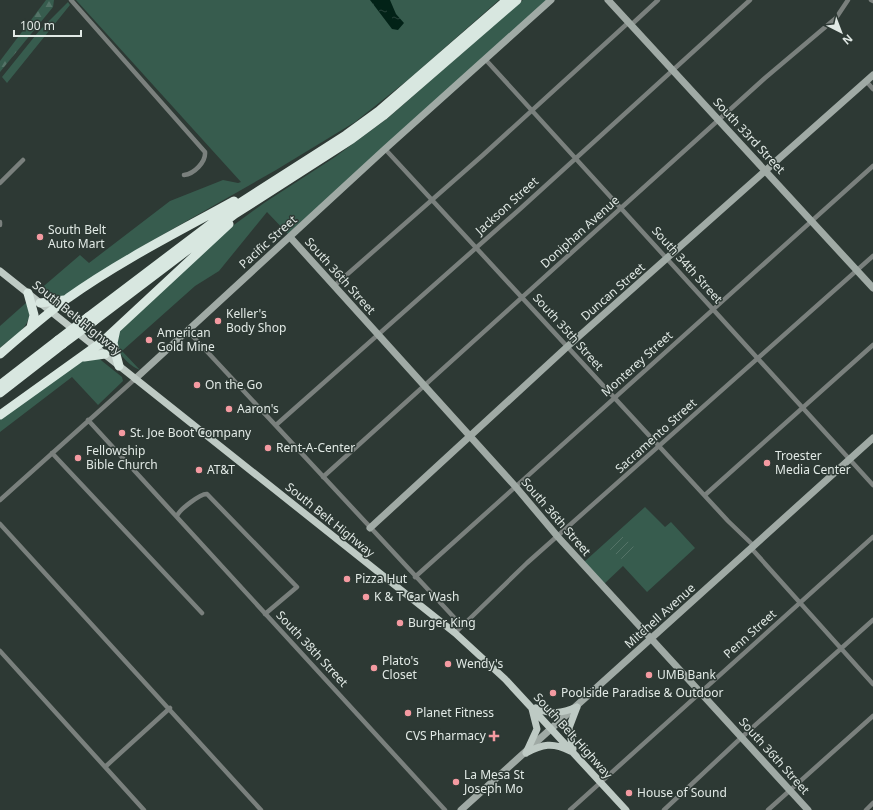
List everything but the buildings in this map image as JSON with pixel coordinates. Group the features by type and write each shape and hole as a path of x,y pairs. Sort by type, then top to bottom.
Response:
{"highway":[{"path":"91,319 203,229 284,174 346,135 379,111 507,0"},
{"path":"0,385 61,342 207,234 383,116 517,0"},
{"path":"0,354 51,311 69,298 141,253 263,184 284,174"},
{"path":"0,415 95,347 225,228 268,192"},
{"path":"28,293 34,316 31,328"},
{"path":"40,302 57,302 69,298"},
{"path":"116,329 113,343 119,366"},
{"path":"0,393 61,342"},
{"path":"81,358 96,354 105,354"}],"main road":[{"name":"South Belt Highway","path":"0,271 455,633 506,679 626,810"},
{"path":"530,705 550,713 558,713 577,707"},
{"path":"526,753 537,729 530,705"},
{"path":"574,753 569,729 570,721 577,707"},
{"path":"526,753 536,747 548,744 560,746 574,753"}],"street":[{"path":"72,0 205,152 204,159 199,166 188,174 184,175"},
{"name":"Pacific Street","path":"0,500 290,237 385,148 551,0"},
{"name":"South 33rd Street","path":"608,0 873,288"},
{"path":"334,286 658,0"},
{"name":"Jackson Street","path":"276,425 576,159 750,0"},
{"name":"Doniphan Avenue","path":"323,477 718,119 836,18 848,0"},
{"name":"South 34th Street","path":"485,59 873,485"},
{"name":"Duncan Street","path":"370,528 568,346 873,75"},
{"path":"866,81 873,89"},
{"name":"South 35th Street","path":"385,148 753,547 873,684"},
{"path":"0,183 23,160"},
{"name":"Monterey Street","path":"416,577 515,486 873,166"},
{"name":"South 36th Street","path":"290,237 423,386 515,486 558,537 808,810"},
{"name":"Sacramento Street","path":"455,633 558,537 873,256"},
{"path":"187,330 462,626"},
{"path":"705,495 873,345"},
{"name":"South 38th Street","path":"88,420 445,810"},
{"name":"Mitchell Avenue","path":"461,810 553,729 873,438"},
{"path":"52,453 202,613"},
{"path":"177,516 178,513 203,493 207,494 284,576 297,587 265,614"},
{"path":"0,524 170,708 261,810"},
{"name":"Penn Street","path":"570,810 873,537"},
{"path":"664,810 742,737 873,620"},
{"path":"0,651 144,810"},
{"path":"106,767 170,708"},
{"path":"768,810 873,716"},
{"path":"866,810 873,803"}],"green space":[{"path":"46,0 54,0 53,7 0,72 0,61"},
{"path":"76,0 499,0 409,79 355,122 276,170 141,247 66,296 48,299 38,291 80,255 89,263 170,201 223,180 238,183 241,182"},
{"path":"523,0 547,0 288,234 267,212 219,271 195,286 122,351 140,370 125,359 118,349 117,337 119,331 231,227 264,203 335,157 388,118"},
{"path":"68,2 70,5 7,83 2,77 39,31"},
{"path":"27,302 29,317 27,323 18,334 0,348 0,326"},
{"path":"97,357 122,377 123,381 98,405 72,377 0,432 0,419 84,359"},
{"path":"645,507 665,527 671,522 695,548 647,592 623,566 604,584 584,562"},
{"path":"621,535 634,547 623,560 607,547 615,538 617,540"}],"water":[{"path":"370,0 390,0 396,14 404,23 398,30 392,29"}],"place":[{"name":"South Belt Auto Mart","path":"40,237"},
{"name":"Keller's Body Shop","path":"218,321"},
{"name":"American Gold Mine","path":"149,340"},
{"name":"On the Go","path":"197,385"},
{"name":"Aaron's","path":"229,409"},
{"name":"St. Joe Boot Company","path":"122,433"},
{"name":"Rent-A-Center","path":"268,448"},
{"name":"Fellowship Bible Church","path":"78,458"},
{"name":"Troester Media Center","path":"767,463"},
{"name":"AT&T","path":"199,470"},
{"name":"Pizza Hut","path":"347,579"},
{"name":"K & T Car Wash","path":"366,597"},
{"name":"Burger King","path":"400,623"},
{"name":"Wendy's","path":"448,664"},
{"name":"Plato's Closet","path":"374,668"},
{"name":"UMB Bank","path":"649,675"},
{"name":"Poolside Paradise & Outdoor","path":"553,693"},
{"name":"Planet Fitness","path":"408,713"},
{"name":"CVS Pharmacy","path":"494,736"},
{"name":"La Mesa St Joseph Mo","path":"456,782"},
{"name":"House of Sound","path":"629,793"}]}
